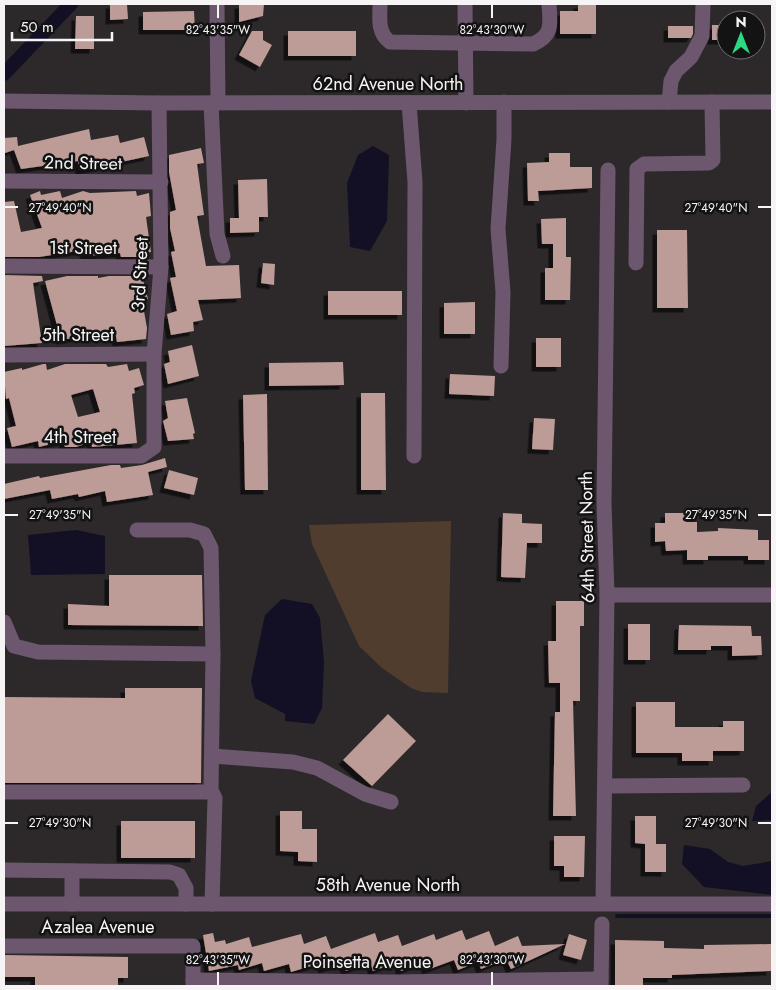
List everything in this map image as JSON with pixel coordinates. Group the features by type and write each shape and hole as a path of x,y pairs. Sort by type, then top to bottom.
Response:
{"street":[{"path":"217,4 215,103 217,234 223,256"},
{"path":"380,4 380,31 384,38 390,42 466,44 534,44 544,40 550,31 550,4"},
{"path":"465,4 466,103"},
{"path":"669,102 671,81 676,71 691,57 702,36 703,4"},
{"name":"62nd Avenue North","path":"8,101 159,103 772,102"},
{"path":"501,366 503,292 498,229 504,139 504,102"},
{"path":"636,263 637,169 644,164 709,163 713,160 712,102"},
{"name":"3rd Street","path":"154,446 154,354 161,267 159,103"},
{"path":"409,103 415,182 414,456"},
{"name":"64th Street North","path":"603,903 607,595 604,504 608,170"},
{"name":"2nd Street","path":"4,181 161,182"},
{"name":"1st Street","path":"4,266 161,267"},
{"name":"5th Street","path":"4,355 154,354"},
{"name":"4th Street","path":"4,456 140,456 154,446"},
{"path":"137,530 190,530 204,534 211,548 213,654 211,790 215,798 212,904"},
{"path":"607,595 772,595"},
{"path":"4,622 14,646 38,652 213,654"},
{"path":"212,756 293,762 317,768 365,794 391,802"},
{"path":"605,786 743,785"},
{"path":"4,792 207,792 211,790"},
{"path":"4,870 170,872 179,875 186,888 186,904"},
{"path":"72,871 72,904"},
{"name":"58th Avenue North","path":"4,904 772,904"},
{"path":"601,982 602,924"},
{"name":"Azalea Avenue","path":"4,946 193,946 193,983"},
{"name":"Poinsetta Avenue","path":"193,983 601,982"}],"shaded area":[{"path":"373,146 389,155 387,221 370,251 350,247 347,183 358,155"},
{"path":"451,521 448,693 422,692 411,688 382,668 359,646 312,544 309,525"},
{"path":"76,530 105,536 105,574 31,575 28,535"},
{"path":"282,599 312,604 320,618 324,662 322,708 314,724 285,721 285,714 255,698 251,681 265,615"},
{"path":"772,792 772,820 752,821 756,806"},
{"path":"684,845 710,849 728,862 743,866 772,861 772,895 704,887 682,864"}],"building":[{"path":"110,4 127,4 128,19 110,20"},
{"path":"239,4 264,4 263,16 239,22"},
{"path":"578,4 596,4 596,34 560,34 560,11 578,11"},
{"path":"194,11 195,30 143,30 143,12"},
{"path":"76,16 94,16 94,49 75,49"},
{"path":"712,25 716,25 716,40 712,40"},
{"path":"668,26 693,26 693,34 691,38 668,38"},
{"path":"252,31 263,31 263,40 272,45 260,67 239,55"},
{"path":"288,31 356,31 356,56 288,56"},
{"path":"89,129 91,140 118,135 120,143 144,137 149,156 84,170 80,170 78,161 21,169 14,150 5,153 4,138 17,137 18,146"},
{"path":"201,148 204,163 197,164 204,215 197,216 206,266 239,265 241,298 198,300 203,320 193,322 194,331 171,335 167,314 177,311 170,278 176,277 171,252 175,251 170,228 170,212 176,210 169,172 169,155"},
{"path":"549,153 570,153 570,167 592,167 592,188 538,191 539,201 528,201 527,163 549,162"},
{"path":"267,179 268,217 259,217 259,232 230,233 230,218 239,218 238,180"},
{"path":"40,191 41,195 60,191 62,198 83,191 90,193 136,191 137,196 149,193 151,216 146,217 151,252 137,255 137,257 121,257 120,253 85,256 84,250 39,257 4,257 4,202 14,201 21,232 42,228 30,195"},
{"path":"566,218 566,257 571,257 570,300 545,300 545,268 553,268 553,244 542,244 541,219"},
{"path":"657,230 687,230 688,308 657,308"},
{"path":"263,263 275,264 274,285 261,283"},
{"path":"4,275 42,276 43,281 33,283 42,343 4,346"},
{"path":"67,276 98,276 98,278 142,276 148,299 142,300 147,328 146,339 117,342 115,331 61,340 45,281"},
{"path":"328,291 402,291 402,315 328,315"},
{"path":"475,302 475,334 444,334 444,303"},
{"path":"536,338 561,338 561,367 536,367"},
{"path":"192,345 199,376 168,384 164,364 170,362 168,351"},
{"path":"343,362 344,385 269,386 269,363"},
{"path":"43,364 46,364 47,370 65,364 106,364 108,367 127,364 129,371 139,368 144,385 134,388 135,393 132,394 137,443 92,447 91,442 76,447 65,447 63,441 39,447 38,441 12,447 7,428 16,426 9,398 6,399 4,372 22,368 22,370","holes":["93,389 100,412 78,417 71,395"]},
{"path":"450,374 495,376 494,396 449,394"},
{"path":"361,393 385,393 386,490 361,490"},
{"path":"267,394 268,490 245,490 243,395"},
{"path":"187,398 195,433 193,434 194,439 168,441 163,421 168,418 165,401"},
{"path":"534,418 555,419 553,450 532,449"},
{"path":"165,458 167,467 148,472 153,495 107,502 105,491 79,497 78,494 52,499 50,490 4,499 4,484 39,476 40,478 111,465 120,465 121,468 142,465"},
{"path":"169,470 198,478 194,495 164,488"},
{"path":"503,513 522,514 522,523 542,524 542,543 527,543 525,578 501,577"},
{"path":"665,513 686,513 686,522 697,522 697,532 718,531 718,528 758,530 758,540 769,540 769,560 748,560 748,556 708,556 708,560 687,560 687,550 666,551 665,541 655,542 655,523 665,523"},
{"path":"109,575 202,575 203,626 68,625 68,604 109,606"},
{"path":"556,601 584,601 584,626 580,626 580,701 573,701 576,816 553,816 555,712 560,712 560,683 549,683 548,641 556,641"},
{"path":"628,624 650,624 650,660 628,660"},
{"path":"679,625 751,626 752,636 761,636 762,655 732,656 732,646 711,646 711,650 678,650"},
{"path":"125,688 202,688 201,783 4,783 4,697 125,698"},
{"path":"636,702 675,702 675,727 723,727 723,721 744,721 744,751 713,751 713,761 682,761 682,753 636,753"},
{"path":"388,714 416,741 372,786 343,760"},
{"path":"280,811 302,811 302,829 317,829 317,862 298,861 298,852 280,851"},
{"path":"635,816 656,816 656,844 666,844 666,872 645,872 645,844 635,843"},
{"path":"121,821 195,821 195,858 121,858"},
{"path":"554,836 585,836 584,877 564,877 564,866 554,866"},
{"path":"462,930 466,940 489,931 495,946 518,936 522,946 565,944 511,969 506,959 481,969 478,962 458,970 454,960 427,970 424,962 401,971 398,962 373,971 370,962 346,971 343,963 323,969 321,963 291,972 289,964 264,971 262,963 239,970 238,965 209,971 203,935 213,933 215,942 225,940 226,944 249,937 252,947 301,934 304,944 326,936 331,949 375,933 378,942 398,935 402,946 434,934 436,940"},
{"path":"569,934 587,940 581,960 563,955"},
{"path":"615,940 664,941 664,948 704,949 704,945 771,944 771,971 672,975 672,978 643,978 643,986 615,986"},
{"path":"4,955 128,957 128,978 118,978 118,986 35,986 35,977 4,977"}],"waterway":[{"path":"4,74 71,4"},
{"path":"617,916 772,916"}]}
